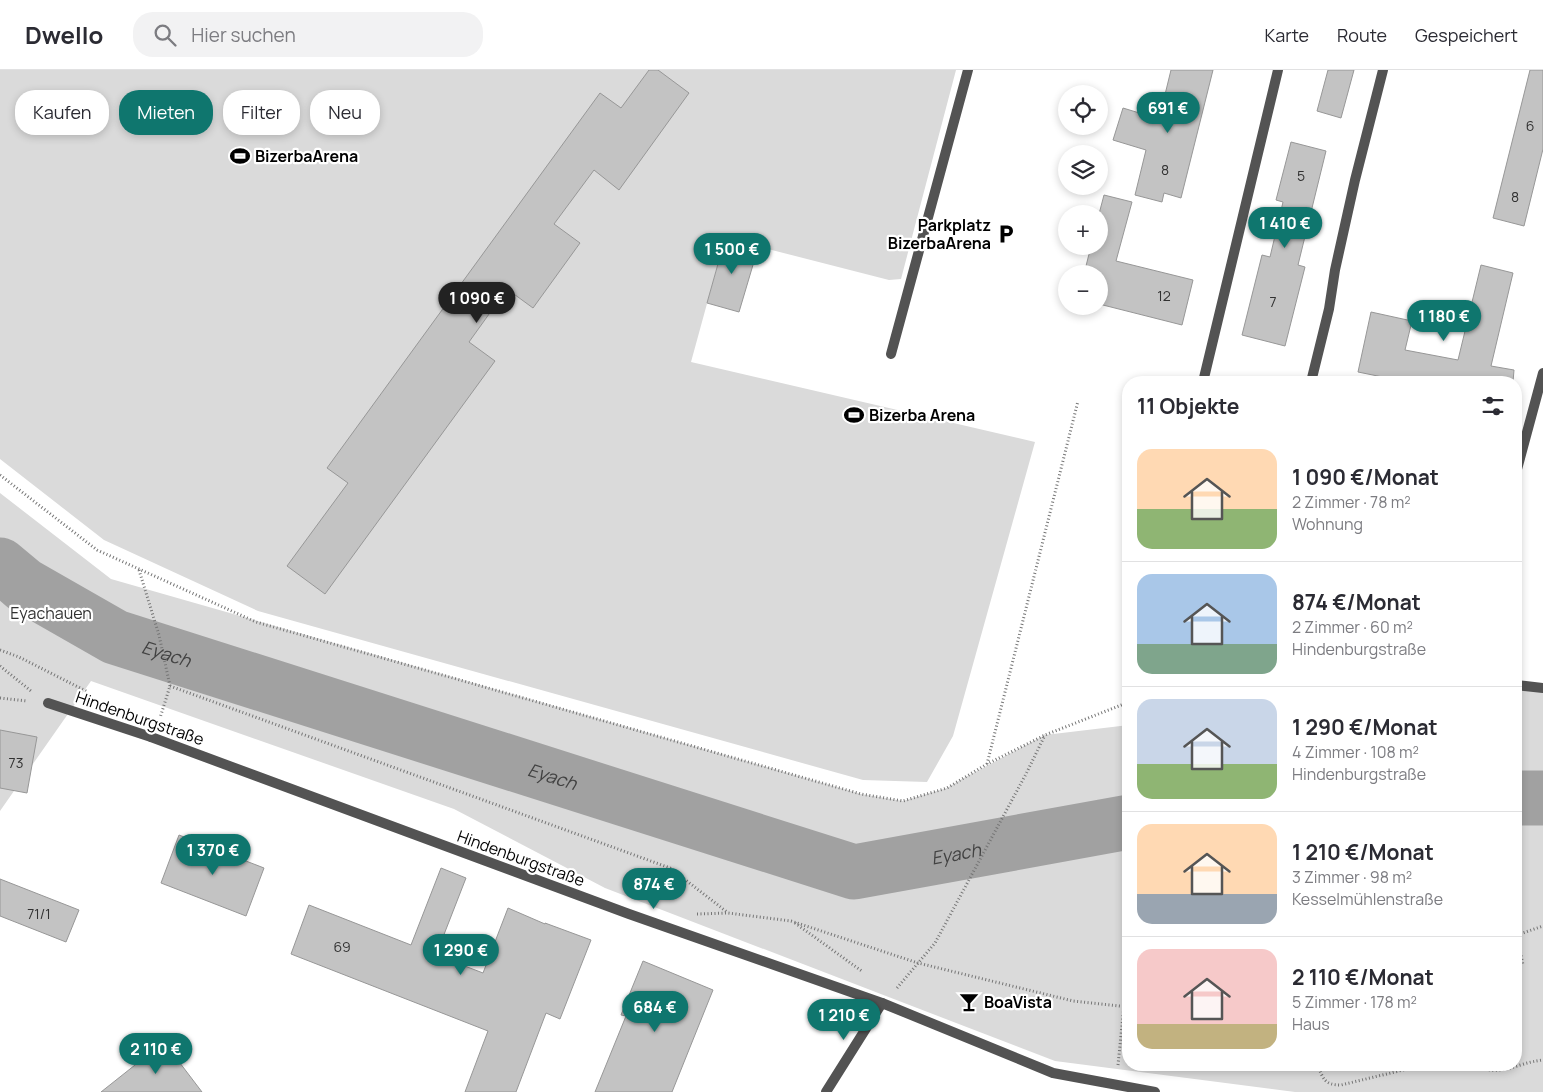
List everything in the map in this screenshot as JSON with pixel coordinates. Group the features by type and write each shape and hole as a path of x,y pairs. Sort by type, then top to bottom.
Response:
{"street":[{"path":"891,354 968,70"},
{"path":"1205,376 1278,70"},
{"path":"1312,376 1329,309 1335,270 1382,70"},
{"path":"1522,451 1543,373"},
{"path":"1522,686 1543,688"},
{"name":"Hindenburgstraße","path":"48,703 151,737 629,914 882,1003 1053,1073 1155,1092"},
{"path":"826,1092 882,1003"}],"path":[{"path":"988,764 1078,401"},
{"path":"0,475 97,550 256,622 861,794 903,801 947,788 988,764 1046,735 1122,705"},
{"path":"139,569 159,635 170,686 159,721"},
{"path":"0,650 19,657 93,695"},
{"path":"0,666 48,703"},
{"path":"170,686 670,868 728,912"},
{"path":"0,698 48,703"},
{"path":"898,986 935,943 1046,735"},
{"path":"689,914 728,912 791,921 918,963 1073,1001 1122,1006"},
{"path":"791,921 868,976"},
{"path":"1522,933 1543,926"},
{"path":"1522,960 1523,965"},
{"path":"1115,1085 1122,1039"},
{"path":"1522,1065 1543,1060"},
{"path":"1320,1071 1326,1082 1331,1085 1341,1085 1399,1071"}],"green space":[{"path":"0,70 956,70 901,279 889,280 725,238 691,362 1035,442 953,736 927,782 863,780 258,611 104,540 0,459"},
{"name":"Eyachauen","path":"0,493 111,579 861,794 903,801 947,788 1045,735 1122,726 1122,1070 1055,1061 605,888 454,809 91,681 0,811"},
{"path":"1522,686 1543,688 1543,1092 1295,1092 1132,1071 1522,1071"}],"building":[{"path":"649,70 658,70 689,93 619,190 594,170 554,224 580,243 533,308 507,289 469,342 495,361 325,594 287,566 348,483 327,468 600,93 621,108"},
{"path":"1171,70 1213,70 1181,198 1164,193 1162,202 1135,195 1146,150 1113,140 1123,108 1159,119"},
{"path":"1328,70 1354,70 1341,118 1317,111"},
{"path":"1530,70 1543,70 1543,149 1524,226 1493,218"},
{"path":"1291,142 1326,151 1298,265 1305,267 1285,346 1242,335 1262,255 1270,257 1283,202 1276,200"},
{"path":"1104,195 1132,202 1116,261 1193,280 1182,325 1108,306 1108,265 1086,265 1089,255 1108,255 1108,205 1101,205"},
{"path":"725,239 758,248 739,312 707,303"},
{"path":"1481,265 1513,273 1491,366 1514,370 1514,376 1378,376 1358,372 1371,312 1412,321 1405,350 1458,360"},
{"path":"0,730 37,737 27,793 0,788"},
{"path":"179,835 264,868 246,916 161,883"},
{"path":"441,868 466,878 436,955 483,973 508,908 545,924 591,940 560,1019 546,1013 516,1092 465,1092 488,1031 291,954 309,905 411,945"},
{"path":"0,879 79,910 66,942 0,916"},
{"path":"643,961 713,990 672,1092 595,1092 626,1016 621,1015"},
{"path":"164,1042 202,1092 101,1092"}],"waterway":[{"name":"Eyach","path":"0,565 24,585 115,637 854,872 1122,823"},
{"name":"Eyach","path":"1522,798 1543,798"}],"place":[{"name":"BizerbaArena","path":"240,156"},
{"name":"Parkplatz BizerbaArena","path":"1006,234"},
{"name":"Bizerba Arena","path":"854,415"},
{"name":"BoaVista","path":"969,1002"}]}
